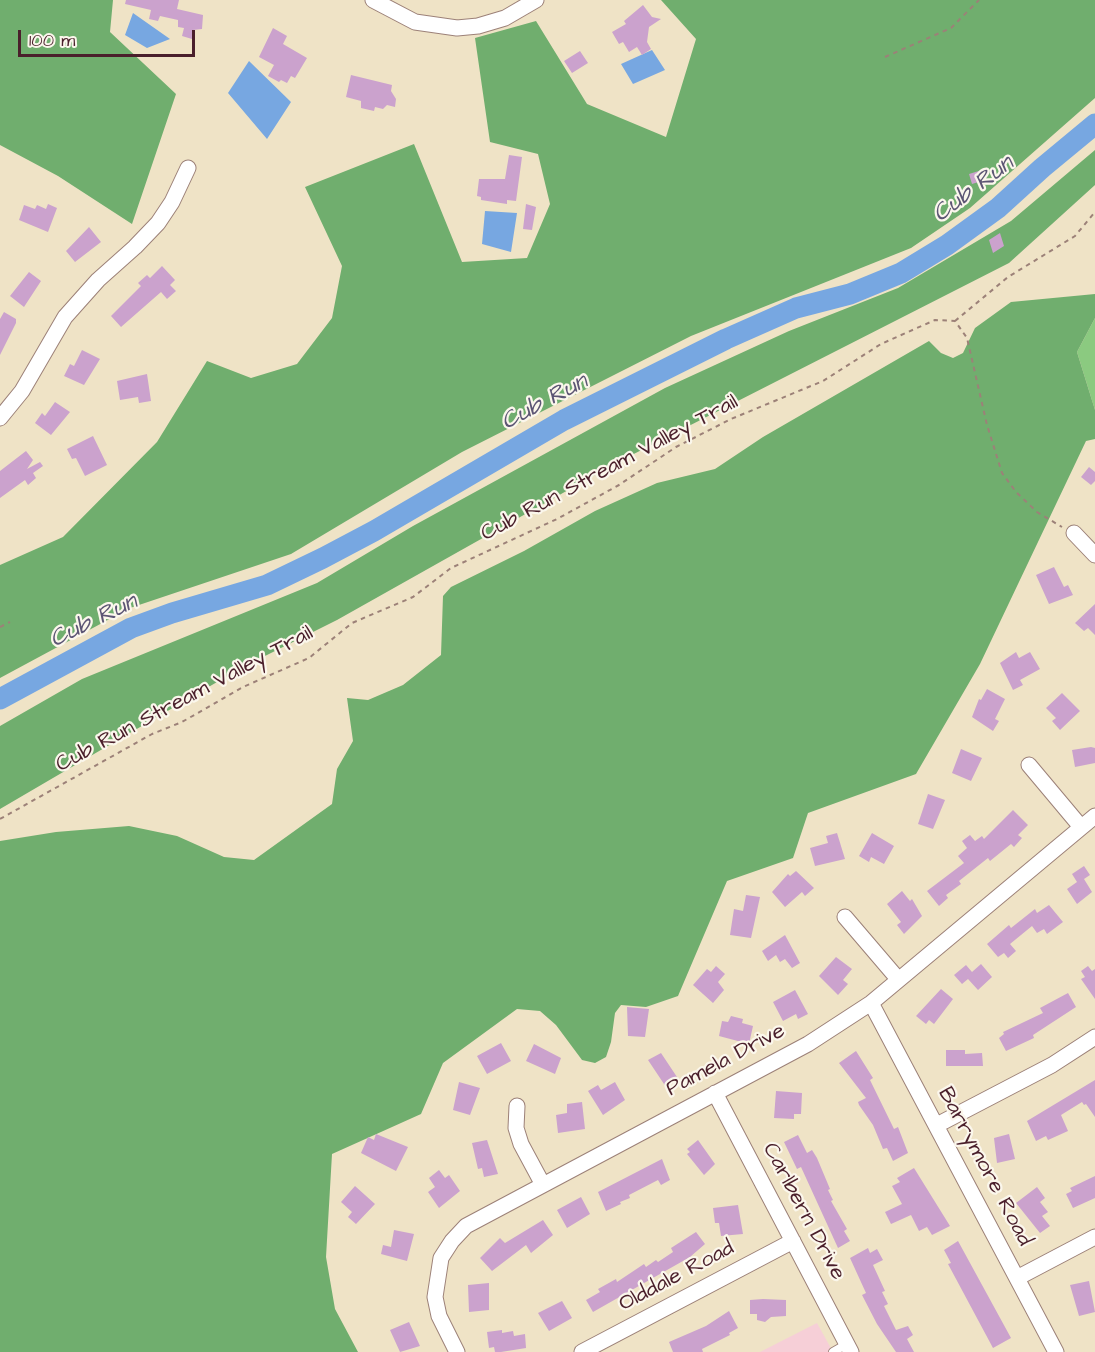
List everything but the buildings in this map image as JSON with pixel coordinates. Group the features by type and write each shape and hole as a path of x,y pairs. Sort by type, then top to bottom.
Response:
{"street":[{"path":"373,0 415,22 457,28 478,26 504,18 536,0"},
{"path":"0,418 22,391 65,317 98,280 135,248 158,223 172,202 188,168"},
{"path":"1074,532 1095,555"},
{"path":"1029,765 1081,827"},
{"name":"Pamela Drive","path":"457,1352 439,1316 435,1297 441,1258 466,1226 542,1183 808,1044 871,1003 1095,816"},
{"path":"845,917 898,979"},
{"name":"Barrymore Road","path":"871,1003 1056,1352"},
{"path":"937,1125 1052,1065 1095,1037"},
{"name":"Carlbern Drive","path":"715,1093 849,1348"},
{"path":"517,1106 516,1128 521,1144 542,1183"},
{"path":"1017,1278 1095,1237"},
{"name":"Olddale Road","path":"582,1352 793,1241"}],"lane":[{"path":"833,1352 849,1348"}],"path":[{"path":"885,57 951,28 979,0"},
{"path":"1074,532 1037,512 1016,492 1002,473 987,425 967,338 955,321 1008,277 1075,236 1095,212"},
{"name":"Cub Run Stream Valley Trail","path":"0,819 152,734 182,722 243,687 309,658 352,623 413,597 451,568 557,519 619,485 676,447 731,419 823,381 881,344 913,329 935,320 955,321"},
{"path":"0,627 10,621"}],"shaded area":[{"path":"817,1323 833,1352 760,1352"}],"green space":[{"path":"0,0 113,0 110,32 176,94 132,224 58,176 0,145"},
{"path":"661,0 1095,0 1095,98 970,208 911,248 691,336 462,452 291,554 130,608 0,678 0,565 63,537 157,442 207,361 251,378 297,364 332,318 342,266 305,187 414,144 462,262 527,258 550,204 538,154 490,142 475,38 536,21 587,104 666,137 696,39"},
{"path":"1095,150 1095,185 1009,263 618,462 337,620 241,668 0,809 0,726 82,679 317,583 413,526 665,388 789,331 898,288 1011,221"},
{"path":"1095,294 1095,318 1077,352 1095,410 1095,439 1086,441 980,664 916,774 808,813 793,858 727,881 678,996 646,1007 621,1005 615,1013 611,1042 606,1057 595,1063 582,1060 556,1025 540,1011 517,1009 443,1063 421,1114 332,1154 326,1257 335,1309 358,1352 0,1352 0,841 56,832 129,826 177,836 224,857 254,860 332,804 337,769 353,741 347,698 368,700 403,685 441,655 443,596 451,587 524,551 595,511 657,483 715,469 763,437 929,341 941,353 953,358 963,353 975,328 1011,302"},
{"path":"1095,318 1095,410 1077,352"}],"water":[{"path":"133,13 170,39 147,48 125,35"},
{"path":"652,50 665,70 633,84 621,64"},
{"path":"249,61 291,102 267,139 228,93"},
{"path":"485,211 517,213 511,252 482,244"}],"waterway":[{"name":"Cub Run","path":"0,699 131,628 172,613 267,585 323,558 374,531 564,420 726,339 796,308 850,294 901,273 947,245 998,208 1095,124"}]}
